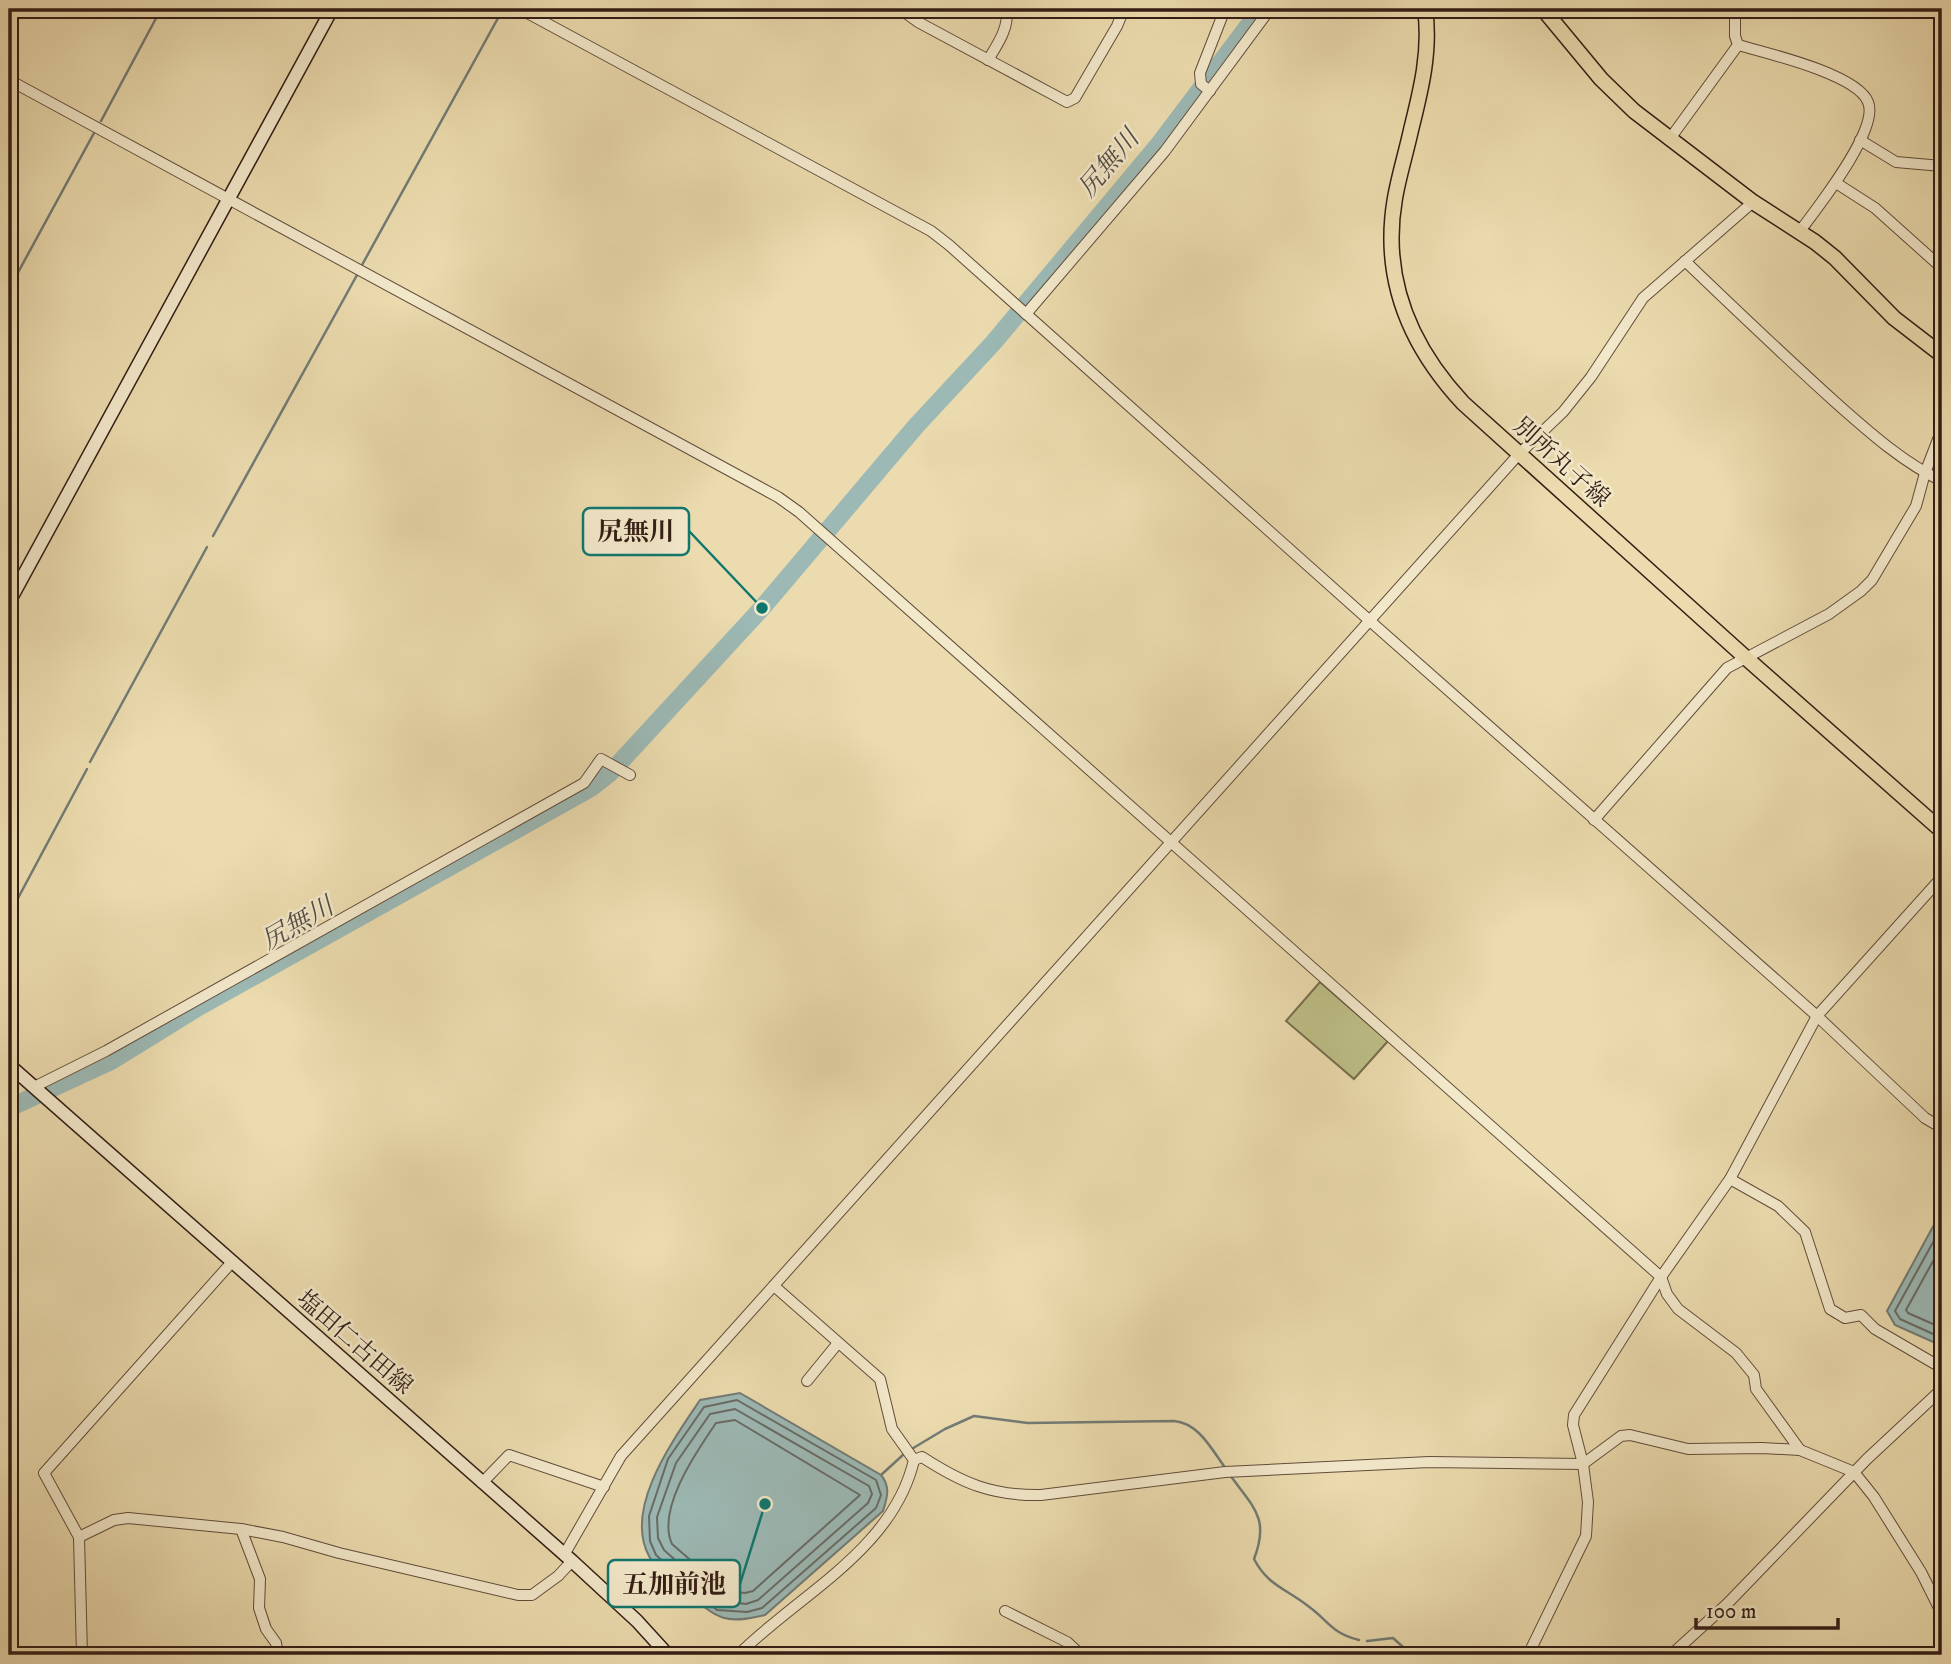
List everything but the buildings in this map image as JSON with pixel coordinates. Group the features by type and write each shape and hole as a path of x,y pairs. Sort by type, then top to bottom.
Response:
{"main road":[{"path":"9,602 332,9"},
{"name":"別所丸子線","path":"1425,9 1427,44 1422,88 1395,199 1393,259 1398,289 1417,343 1445,383 1519,454 1942,831"},
{"path":"1543,9 1617,96 1670,141 1835,258 1894,318 1942,355"},
{"name":"塩田仁古田線","path":"9,1065 568,1558 637,1621 668,1655"}],"street":[{"path":"520,9 931,231 949,245 1817,1016 1925,1118 1942,1128"},
{"path":"900,9 918,22 1067,103 1075,98 1124,9"},
{"path":"988,60 1008,19 1006,9"},
{"path":"1206,88 1200,73 1225,9"},
{"path":"1026,314 1165,151 1206,88 1270,9"},
{"path":"1735,9 1735,36 1738,45"},
{"path":"1670,141 1738,45"},
{"path":"1738,45 1826,71 1864,95 1868,102 1870,112 1860,140 1836,183 1800,231"},
{"path":"9,80 778,498 835,541 1661,1277 1667,1294 1678,1309 1736,1353 1754,1375 1756,1388 1800,1450"},
{"path":"1860,140 1896,162 1942,166"},
{"path":"1836,183 1875,208 1942,268"},
{"path":"79,1537 114,1520 128,1518 241,1529 518,1595 532,1595 558,1576 621,1456 1519,454 1563,412 1591,377 1643,298 1753,202"},
{"path":"1685,261 1763,337 1856,420 1900,456 1942,481"},
{"path":"1594,820 1727,668 1829,614 1872,580 1916,506 1942,429"},
{"path":"36,1089 584,783 601,759 626,773"},
{"path":"1528,1655 1586,1536 1588,1502 1583,1464 1573,1425 1574,1415 1661,1277 1730,1179 1817,1016 1942,877"},
{"path":"1730,1179 1779,1206 1805,1232 1830,1309 1845,1318 1861,1315 1875,1329 1942,1368"},
{"path":"82,1655 79,1537 44,1473 232,1262"},
{"path":"774,1286 880,1379 892,1429 914,1460"},
{"path":"807,1381 838,1343"},
{"path":"1671,1655 1727,1604 1854,1472 1942,1389"},
{"path":"914,1460 922,1457 975,1487 1014,1495 1225,1472 1429,1462 1583,1464 1621,1436 1630,1435 1688,1449 1800,1450 1854,1472 1874,1497 1921,1572 1942,1614"},
{"path":"482,1483 509,1455 604,1487"},
{"path":"738,1655 871,1539 900,1503 914,1460"},
{"path":"241,1529 260,1579 259,1608 278,1653"},
{"path":"1005,1611 1067,1642 1080,1655"}],"green space":[{"path":"1320,982 1388,1041 1354,1079 1286,1021"}],"water":[{"path":"1942,1210 1942,1346 1895,1325 1887,1311"},
{"path":"740,1393 881,1475 887,1493 883,1511 765,1615 731,1619 722,1618 707,1609 656,1566 649,1556 643,1537 642,1517 655,1475 677,1434 700,1400"}],"waterway":[{"path":"101,121 161,9"},
{"path":"362,265 503,9"},
{"name":"尻無川","path":"9,1108 111,1061 197,1008 591,788 610,773 762,608 916,426 994,342 1160,143 1261,9"},
{"path":"9,289 94,133"},
{"path":"213,536 357,275"},
{"path":"90,762 207,547"},
{"path":"9,915 87,769"},
{"path":"910,1450 945,1429 974,1416 1028,1423 1174,1421 1198,1432 1226,1469"},
{"path":"881,1475 904,1454"},
{"path":"1230,1475 1252,1505 1260,1523 1259,1545 1254,1559 1259,1568 1336,1630 1359,1640"},
{"path":"1367,1641 1393,1638 1412,1655"}],"place":[{"name":"尻無川","path":"762,608"},
{"name":"五加前池","path":"765,1504"}]}
